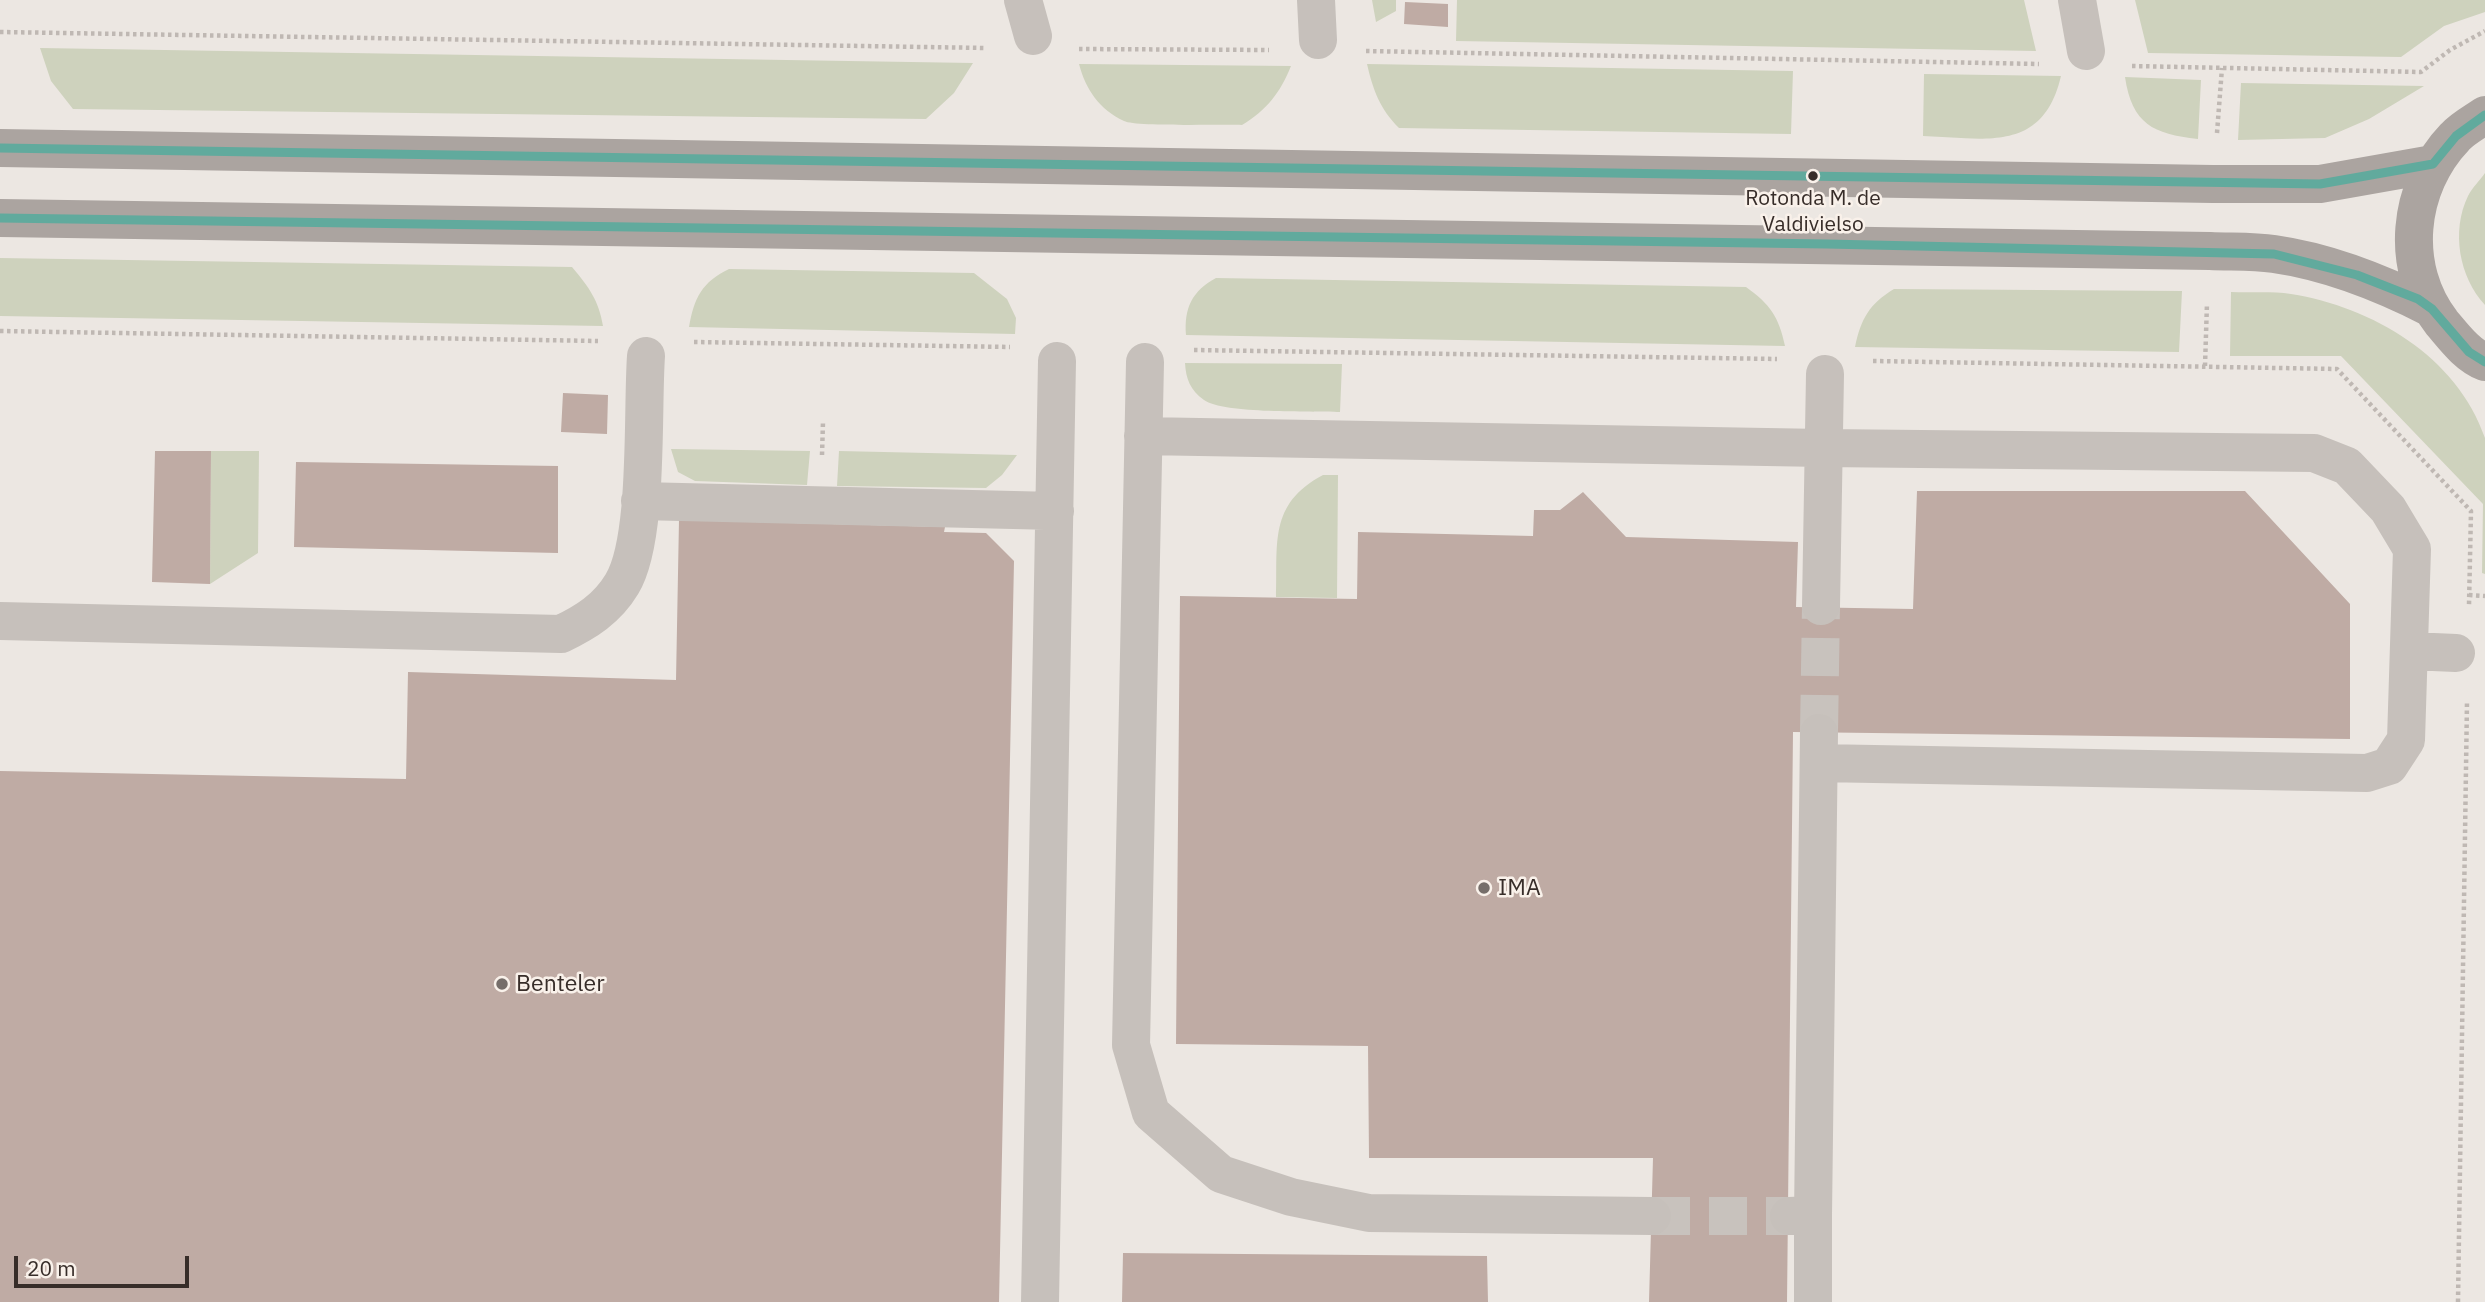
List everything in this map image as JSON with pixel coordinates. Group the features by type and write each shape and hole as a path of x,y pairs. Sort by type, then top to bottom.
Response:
{"main road":[{"path":"2483,365 2457,341 2431,308 2415,263 2415,226 2422,188 2433,164 2456,136 2485,115"},
{"path":"0,148 2213,184 2320,184 2433,164"},
{"path":"0,218 2210,251 2274,254 2335,268 2385,285 2431,308"}],"lane":[{"path":"1316,0 1318,40"},
{"path":"2077,0 2087,51"},
{"path":"0,621 561,634 591,620 622,584 634,551 640,501 646,356"},
{"path":"1040,1302 1057,361"},
{"path":"1145,362 1131,1045 1151,1113 1221,1174 1291,1197 1369,1213 1652,1216"},
{"path":"1821,606 1825,374"},
{"path":"1143,436 1823,448 2314,453 2347,466 2388,509 2412,549 2406,740 2389,766 2367,773 1819,748 1801,1215 1812,1302"},
{"path":"640,501 1055,511"},
{"path":"2410,651 2456,653"}],"path":[{"path":"0,32 992,48"},
{"path":"2128,65 2421,72 2450,50 2485,32"},
{"path":"1075,49 1278,50"},
{"path":"1361,51 2045,64"},
{"path":"2469,618 2469,594 2485,596"},
{"path":"2458,1302 2468,692"}],"green space":[{"path":"1372,0 1396,0 1396,11 1376,22"},
{"path":"1457,0 2024,0 2036,51 1456,41"},
{"path":"2135,0 2485,0 2485,12 2444,26 2401,57 2148,53"},
{"path":"40,48 973,63 954,93 926,119 73,109 51,81"},
{"path":"1079,64 1291,66 1272,100 1242,125 1180,125 1132,123 1115,116 1095,98 1085,82"},
{"path":"1367,64 1793,71 1791,134 1399,128 1378,99"},
{"path":"1924,74 2061,76 2052,101 2040,119 2026,130 2008,136 1968,138 1923,136"},
{"path":"2125,77 2201,80 2198,139 2169,134 2147,124 2133,106"},
{"path":"2241,83 2424,86 2369,119 2325,138 2238,140"},
{"path":"2485,173 2485,305 2469,281 2460,253 2459,238 2468,196"},
{"path":"0,258 572,267 592,295 603,326 0,316"},
{"path":"729,269 974,273 1007,299 1016,318 1015,334 689,327 701,292 712,279"},
{"path":"1216,278 1746,287 1772,312 1780,327 1785,346 1186,335 1186,317 1191,301"},
{"path":"1894,289 2182,291 2179,352 1855,347 1867,313 1878,300"},
{"path":"2231,292 2291,294 2352,310 2408,340 2433,360 2454,383 2472,409 2485,438 2485,574 2482,573 2483,504 2341,356 2230,356"},
{"path":"1185,363 1342,364 1340,412 1248,410 1214,404 1204,400 1192,388"},
{"path":"671,449 810,451 807,485 695,481 678,472"},
{"path":"211,451 259,451 258,553 210,584"},
{"path":"839,451 1017,455 1002,475 986,488 837,486"},
{"path":"1323,475 1338,475 1337,598 1276,597 1277,543 1284,512 1305,486"}],"building":[{"path":"1405,2 1448,4 1448,27 1404,24"},
{"path":"563,393 608,395 607,434 561,432"},
{"path":"155,451 211,451 210,584 152,582"},
{"path":"296,462 558,466 558,553 294,547"},
{"name":"IMA","path":"1917,491 2245,491 2350,604 2350,739 1793,732 1787,1302 1649,1302 1653,1158 1369,1158 1368,1046 1176,1044 1180,596 1357,599 1358,532 1533,536 1534,510 1560,510 1583,492 1626,537 1798,542 1796,607 1913,609"},
{"name":"Benteler","path":"679,520 945,527 944,532 986,533 1014,561 999,1302 0,1302 0,771 406,779 408,672 676,680"},
{"path":"1123,1253 1487,1256 1488,1302 1122,1302"}],"tunnel":[{"path":"1819,733 1821,606"},
{"path":"1652,1216 1789,1216"}],"transit line":[{"path":"0,148 2320,184 2433,164 2456,136 2485,115"},
{"path":"0,218 1827,244 2274,254 2357,275 2418,299 2432,309 2469,352 2485,362"}],"place":[{"name":"Rotonda M. de Valdivielso","path":"1813,176"},
{"name":"IMA","path":"1484,888"},
{"name":"Benteler","path":"502,984"}]}
